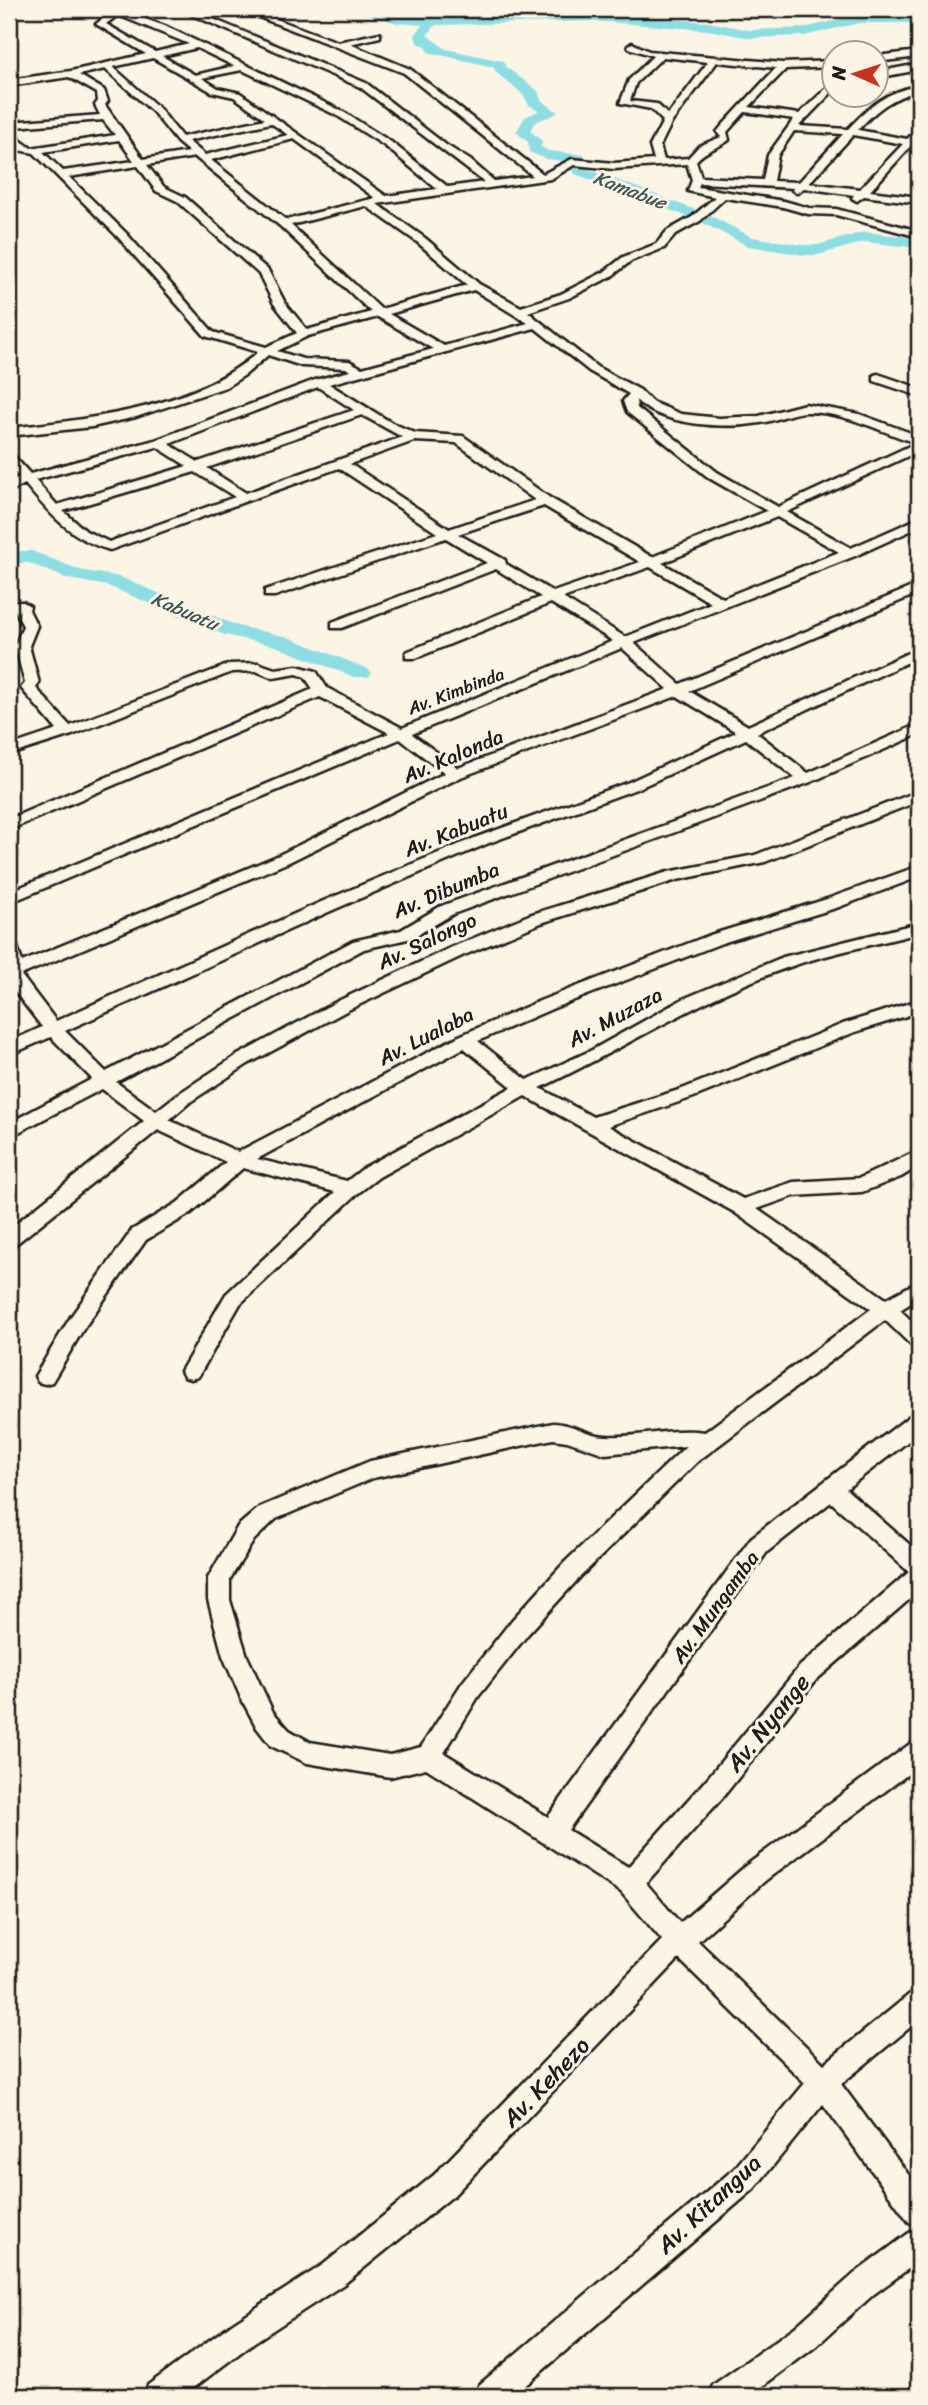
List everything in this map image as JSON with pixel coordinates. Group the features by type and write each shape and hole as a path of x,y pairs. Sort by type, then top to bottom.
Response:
{"street":[{"path":"182,9 363,85 443,147 467,162 493,185"},
{"path":"242,9 407,71 541,177"},
{"path":"384,199 237,95 219,92 191,78 100,24 115,11 198,45 339,113 388,144 445,190"},
{"path":"317,50 377,35"},
{"path":"9,83 71,74 198,45"},
{"path":"632,46 646,53 783,66 820,65"},
{"path":"296,55 306,52"},
{"path":"662,53 632,82 625,103 654,106 668,121"},
{"path":"890,57 919,54"},
{"path":"660,163 655,146 668,121 715,59"},
{"path":"107,66 156,110 180,140 284,224 379,313 440,348"},
{"path":"284,224 384,199 556,174 572,162 614,166 691,161 702,148 718,144 726,138 722,132 740,109 783,66"},
{"path":"191,78 243,67"},
{"path":"890,72 919,67"},
{"path":"71,74 101,92 103,101 100,105 106,117 160,189 181,199 264,272 280,304 304,334"},
{"path":"784,204 883,100 919,88"},
{"path":"767,183 773,155 799,117 820,97"},
{"path":"740,109 799,117"},
{"path":"106,117 9,126 12,138 27,150 121,137"},
{"path":"180,140 273,120"},
{"path":"791,128 915,138"},
{"path":"60,176 139,162 199,157 296,136"},
{"path":"836,212 864,194 915,138"},
{"path":"36,150 122,235 209,334 302,362 349,365 361,373"},
{"path":"691,161 697,180 692,189 784,204 808,211 836,212 919,234"},
{"path":"697,180 802,185 919,200"},
{"path":"520,312 565,296 608,274 627,259 660,246 671,233 696,219 723,195"},
{"path":"368,202 421,240 475,286 520,312 593,369 636,393 648,405 701,422 759,420 805,408 855,417 919,440"},
{"path":"9,432 47,430 132,414 222,384 241,373 265,352 304,334 475,286"},
{"path":"9,488 24,479 159,443 319,383 440,348 537,324"},
{"path":"878,379 919,392"},
{"path":"319,383 362,411 412,438"},
{"path":"636,393 629,405 650,426 713,475 850,553"},
{"path":"53,510 197,467 362,411"},
{"path":"24,479 53,510 98,544 110,546 412,438 459,439 545,501 722,603"},
{"path":"159,443 246,498"},
{"path":"411,655 553,597 652,562 777,512 919,446"},
{"path":"9,458 26,475 24,479"},
{"path":"340,463 447,533 500,563 624,642 678,690 748,733 806,779"},
{"path":"270,593 545,501"},
{"name":"Av. Kimbinda","path":"9,898 280,782 850,553 919,522"},
{"path":"337,625 500,563"},
{"name":"Av. Kalonda","path":"10,973 283,859 456,774 678,690 919,588"},
{"path":"9,606 23,606 22,610 30,626 15,647 32,683 28,688 9,694"},
{"name":"Av. Kabuatu","path":"9,1049 327,906 483,840 634,785 919,652"},
{"path":"9,751 67,732 237,666 258,667 273,674 305,671 311,674 321,691 401,733 456,774"},
{"path":"28,688 67,732"},
{"path":"9,825 321,691"},
{"name":"Av. Dibumba","path":"9,1131 324,966 359,945 406,934 447,910 806,779 919,729"},
{"name":"Av. Salongo","path":"9,1239 184,1098 242,1060 342,1006 456,952 534,919 677,875 759,859 919,796"},
{"name":"Av. Lualaba","path":"45,1376 77,1323 139,1235 184,1208 241,1159 465,1040 548,1004 716,939 833,903 919,871"},
{"name":"Av. Muzaza","path":"191,1371 233,1299 350,1189 372,1172 525,1088 598,1054 689,1003 789,961 919,928"},
{"path":"9,946 15,967 10,973 34,1007 102,1080 157,1122 185,1137 241,1159 350,1189"},
{"path":"589,1125 688,1093 849,1028 919,1006"},
{"path":"465,1040 525,1088 741,1208 886,1309 919,1340"},
{"path":"741,1208 793,1189 862,1185 894,1172 919,1157"},
{"path":"709,1441 683,1437 605,1445 593,1443 575,1432 541,1434 370,1471 268,1513 246,1533 219,1578 219,1600 235,1656 249,1691 265,1720 280,1738 307,1752 390,1766 429,1756 470,1690 520,1628 573,1569 690,1455 830,1354 886,1309 919,1288"},
{"name":"Av. Mungamba","path":"552,1832 759,1545 919,1421"},
{"path":"831,1488 919,1567"},
{"name":"Av. Nyange","path":"630,1883 714,1789 808,1673 919,1577"},
{"name":"Av. Kehezo","path":"159,2396 243,2333 334,2274 444,2185 557,2071 679,1941 757,1872 919,1752"},
{"path":"429,1756 630,1883 679,1941 822,2082 919,2212"},
{"name":"Av. Kitangua","path":"490,2396 744,2179 822,2082 919,2003"},
{"path":"724,2396 805,2337 864,2284 919,2243"}],"waterway":[{"name":"Kamabue","path":"356,9 397,19 427,21"},
{"path":"427,21 594,17 708,26 750,34 804,32 859,19 919,19"},
{"name":"Kamabue","path":"427,21 430,25 421,35 422,40 432,44 433,49 498,64 501,70 533,94 534,102 551,112 533,118 523,132 535,141 534,149 546,155 579,158 583,162 577,168 580,171 704,218 748,241 804,250 818,250 864,237 919,243"},
{"name":"Kabuatu","path":"9,557 32,557 75,575 113,581 232,631 281,641 361,673"}]}
